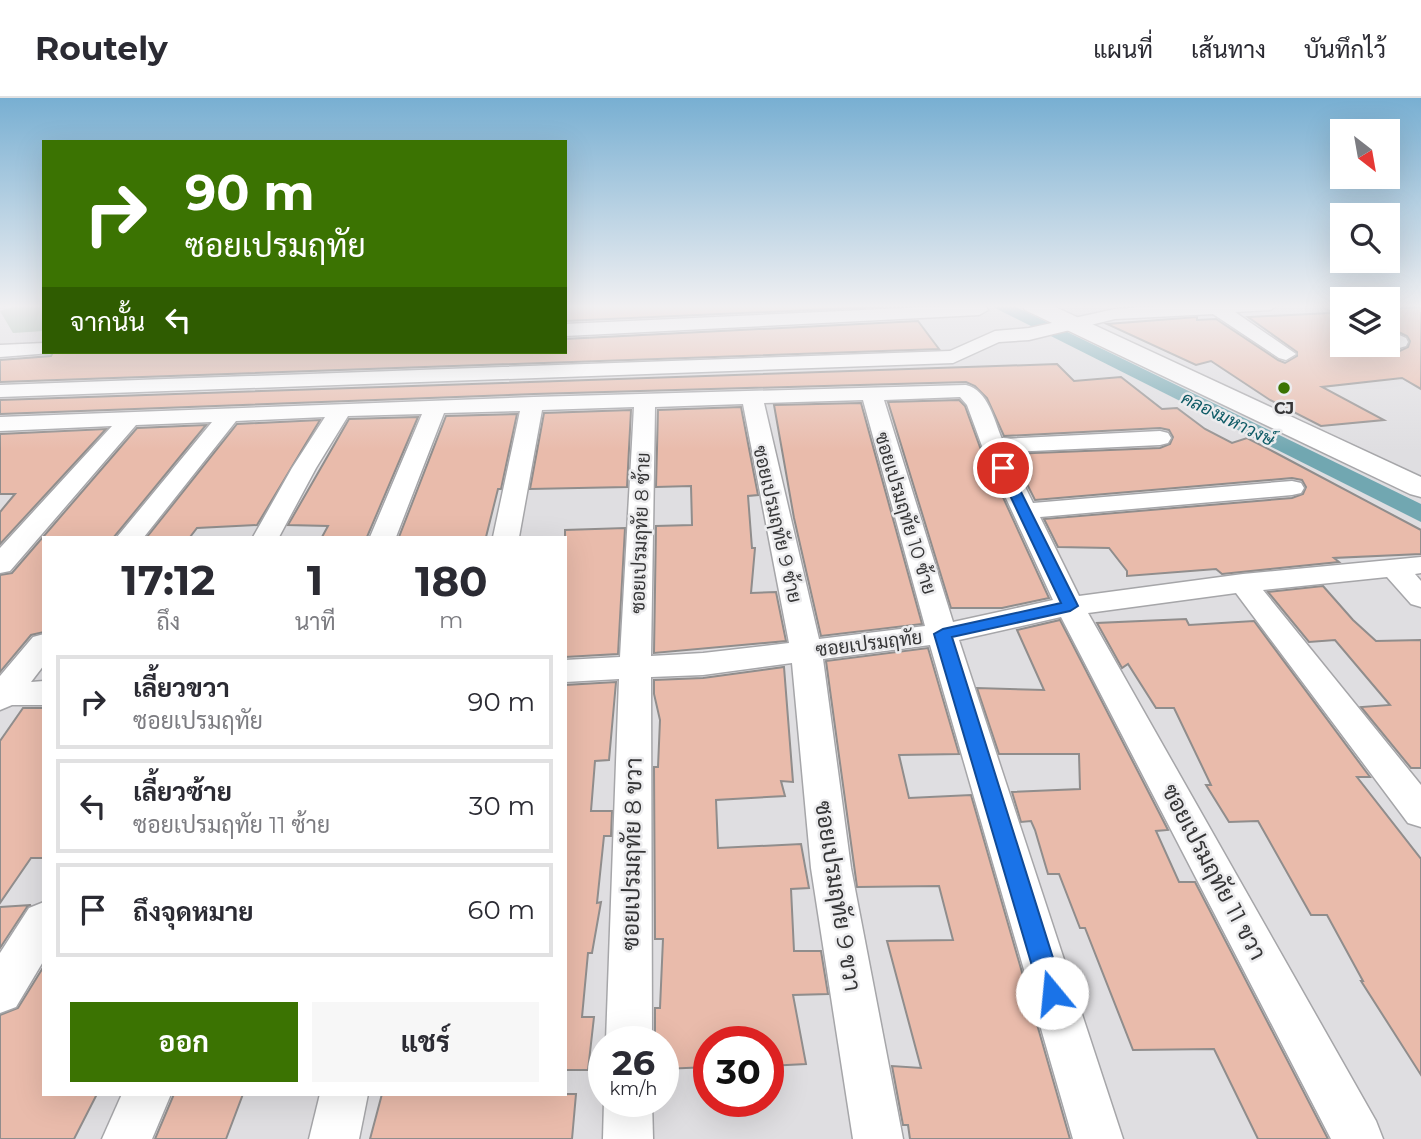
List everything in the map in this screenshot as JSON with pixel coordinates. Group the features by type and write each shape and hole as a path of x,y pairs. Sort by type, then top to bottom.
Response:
{"street":[{"path":"390,377 400,354"},
{"path":"953,357 960,354"},
{"path":"0,391 953,357 973,354"},
{"path":"1130,354 1421,488"},
{"name":"ซอยเปรมฤทัย 11 ขวา","path":"872,392 960,390 969,393 977,403 992,446 1070,606 1358,1139"},
{"path":"5,428 341,410 872,392"},
{"name":"ซอยเปรมฤทัย 10 ซ้าย","path":"872,392 943,634 1098,1139"},
{"name":"ซอยเปรมฤทัย 9 ซ้าย","path":"751,396 806,651"},
{"name":"ซอยเปรมฤทัย 8 ซ้าย","path":"635,667 645,400"},
{"path":"506,536 534,403"},
{"path":"383,536 436,407"},
{"path":"267,536 304,468 341,410"},
{"path":"131,536 229,415"},
{"path":"0,565 129,420"},
{"path":"992,446 1160,438"},
{"path":"1024,511 1292,488"},
{"path":"1408,567 1421,598"},
{"name":"ซอยเปรมฤทัย","path":"567,671 703,664 943,634 1070,606 1242,583 1408,567"},
{"path":"1242,583 1421,812"},
{"path":"1,695 42,646"},
{"name":"ซอยเปรมฤทัย 9 ขวา","path":"806,651 831,867 878,1139"},
{"name":"ซอยเปรมฤทัย 8 ขวา","path":"629,1026 635,667"},
{"path":"1,695 42,692"},
{"path":"0,992 42,924"},
{"path":"127,1139 146,1096"},
{"path":"334,1139 344,1096"},
{"path":"628,1117 628,1139"}],"building":[{"path":"809,354 0,382 0,360 51,356"},
{"path":"1171,354 1268,354 1285,363 1297,354 1330,354 1330,357 1400,357 1400,354 1421,354 1421,389 1402,378 1322,387 1384,420 1321,426 1270,400 1211,361 1196,365"},
{"path":"1057,364 1074,381 1121,377 1162,409 1177,408 1205,429 1232,443 1247,438 1276,453 1421,530 1421,554 1334,558 1339,562 1222,574 1216,569 1127,576 1127,571 1109,548 1058,547 1044,519 1292,498 1303,494 1306,487 1302,480 1292,478 1035,500 1012,454 1160,448 1170,444 1173,437 1169,430 1160,428 1004,436 987,398 975,386 966,382 534,394 0,414 0,400"},
{"path":"959,400 965,406 980,447 1049,598 1002,608 951,608 888,402"},
{"path":"861,403 922,624 821,636 794,518 774,405"},
{"path":"741,407 758,495 748,496 752,548 755,548 751,593 776,592 786,641 654,653 656,526 692,525 691,486 656,487 658,410"},
{"path":"631,410 627,487 530,489 544,413"},
{"path":"517,414 501,489 498,489 486,536 399,536 446,416"},
{"path":"418,417 367,536 323,536 328,526 288,525 349,419"},
{"path":"320,420 257,525 197,528 191,536 148,536 237,424"},
{"path":"206,425 115,536 44,536 137,428"},
{"path":"106,429 0,544 0,512 15,494 0,494 0,434"},
{"path":"625,528 618,654 567,657 565,530"},
{"path":"42,538 42,632 31,635 0,672 0,575 12,573"},
{"path":"1323,586 1376,641 1421,640 1421,768 1411,768 1361,707 1390,705 1335,640 1309,642 1268,592"},
{"path":"1186,619 1189,625 1254,621 1370,777 1357,777 1421,859 1421,1075 1361,981 1327,915 1311,915 1258,821 1229,822 1206,785 1211,785 1174,708 1156,708 1128,664 1122,668 1097,623"},
{"path":"1060,620 1168,830 1156,831 1179,882 1195,882 1328,1139 1258,1139 1214,1049 1133,1050 1085,928 1080,928 1059,874 1048,874 1035,830 1031,821 1021,822 1012,792 1080,789 1079,754 999,754 977,688 1044,690 1017,630"},
{"path":"928,648 959,754 899,755 909,798 971,795 1070,1139 910,1139 908,1125 903,1125 892,1066 921,1068 887,941 953,940 939,886 857,887 826,661"},
{"path":"784,667 793,782 781,781 785,796 716,800 718,848 801,844 809,888 791,889 794,951 821,951 828,994 793,995 806,1064 784,1065 784,1026 693,1026 693,1068 679,1068 679,1026 655,1026 655,1008 660,1008 663,939 655,939 654,767 658,767 660,720 654,680 703,678"},
{"path":"616,682 609,760 595,761 591,811 612,811 611,836 604,836 597,903 601,902 592,953 588,953 582,1017 594,1017 593,1026 588,1026 588,1070 567,1070 567,685"},
{"path":"23,708 42,708 42,858 31,858 0,903 0,741"},
{"path":"31,905 27,907 0,948 0,907"},
{"path":"42,969 42,1096 96,1096 74,1139 0,1139 0,1015 18,1008"},
{"path":"576,1094 572,1139 370,1139 381,1096"},
{"path":"173,1096 242,1096 226,1139 155,1139"}],"waterway":[{"name":"คลองมหาวงษ์","path":"1096,354 1421,514"}],"place":[{"name":"CJ","path":"1284,388"}],"route":[{"path":"1003,468 1070,606 943,634 1052,993"}]}
